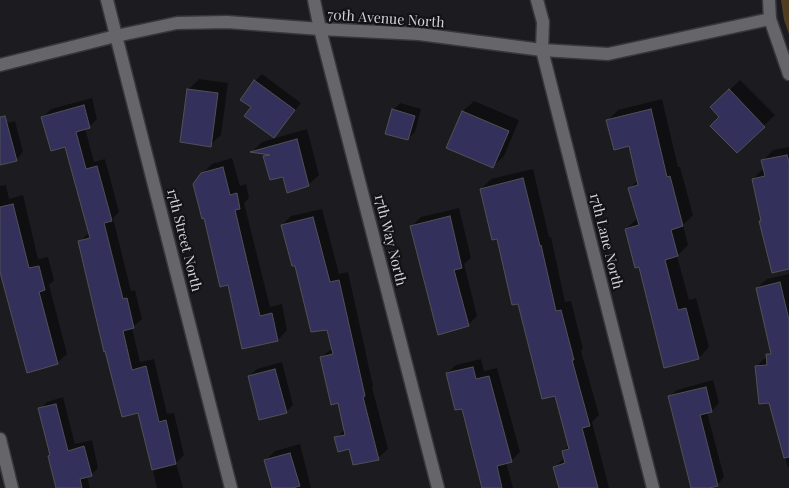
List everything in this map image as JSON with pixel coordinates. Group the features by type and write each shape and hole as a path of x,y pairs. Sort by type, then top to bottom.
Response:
{"street":[{"name":"17th Street North","path":"107,0 231,488"},
{"name":"17th Way North","path":"314,0 320,30 438,488"},
{"name":"17th Lane North","path":"537,0 543,22 542,50 653,488"},
{"path":"769,0 770,19 789,74"},
{"name":"70th Avenue North","path":"0,65 177,23 227,22 320,30 419,34 542,50 608,54 770,19"},
{"path":"0,439 12,488"}],"shaded area":[{"path":"781,0 789,0 789,34 784,20"}],"building":[{"path":"254,80 295,110 274,138 244,116 251,107 240,100"},
{"path":"187,89 218,93 211,147 180,142"},
{"path":"729,89 765,127 737,153 710,126 719,117 710,107"},
{"path":"84,105 90,128 76,132 86,169 97,166 112,221 104,223 123,299 127,298 134,328 123,331 132,370 146,366 159,422 166,420 176,464 152,470 138,413 122,417 104,352 78,241 90,238 65,147 51,151 41,117"},
{"path":"392,109 415,116 408,140 385,134"},
{"path":"651,109 667,177 670,176 683,226 671,230 678,256 665,260 678,310 686,308 699,359 664,368 639,267 635,268 625,229 639,225 628,188 638,185 629,146 614,150 606,120"},
{"path":"462,111 509,131 493,168 446,148"},
{"path":"5,116 17,161 0,165 0,117"},
{"path":"297,139 309,186 287,193 283,177 270,180 263,156 270,155 250,152"},
{"path":"787,155 789,162 789,269 772,273 759,221 761,221 752,179 765,176 761,160"},
{"path":"223,167 230,195 237,193 240,209 235,210 260,316 272,313 278,341 242,349 228,285 220,287 204,218 202,219 193,184 201,173"},
{"path":"523,178 556,311 561,310 590,426 582,428 598,488 559,488 553,467 565,463 562,451 569,449 555,396 542,399 518,304 512,305 497,239 492,240 480,189"},
{"path":"13,204 29,268 39,266 45,290 39,292 58,364 27,373 0,272 0,207"},
{"path":"450,216 462,268 454,270 469,326 438,335 410,226"},
{"path":"313,217 330,282 339,280 365,396 363,397 379,460 353,465 349,449 338,452 334,437 345,435 338,403 331,405 320,357 333,354 327,330 311,332 295,266 292,266 281,225"},
{"path":"780,282 789,320 789,457 784,458 769,403 759,404 755,366 767,365 766,354 771,354 756,288"},
{"path":"473,367 476,379 489,376 512,462 497,466 502,488 482,488 462,409 455,410 446,373"},
{"path":"275,369 287,413 259,420 248,376"},
{"path":"706,387 712,412 700,415 718,486 691,488 668,396"},
{"path":"56,404 68,451 84,446 92,476 80,479 82,488 56,488 38,408"},
{"path":"290,453 300,486 272,488 264,460"}]}
